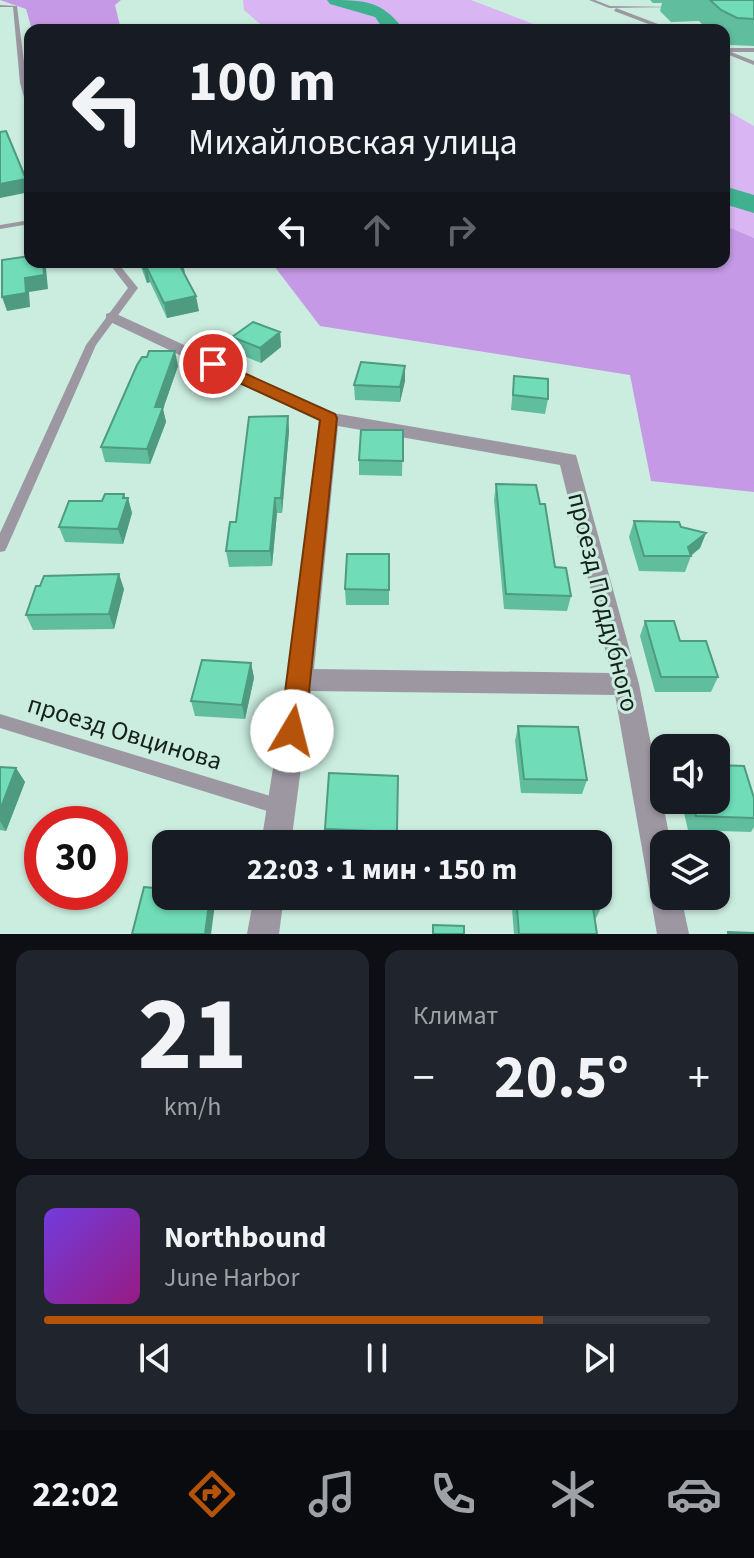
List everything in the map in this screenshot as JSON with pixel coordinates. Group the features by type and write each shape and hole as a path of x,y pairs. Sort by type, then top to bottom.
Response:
{"street":[{"path":"112,317 329,418 300,680 278,830"},
{"name":"проезд Поддубного","path":"329,418 569,460 626,684 653,830"},
{"path":"300,680 626,684"},
{"path":"263,934 267,910"},
{"path":"669,910 673,934"}],"lane":[{"path":"591,0 653,24"},
{"path":"0,6 15,6 24,92"},
{"path":"609,7 683,7"},
{"path":"730,51 754,50"},
{"path":"730,53 754,63"},
{"path":"0,227 24,223"},
{"path":"0,547 91,345 133,288 117,268"},
{"name":"проезд Овцинова","path":"0,721 281,807"}],"shaded area":[{"path":"0,0 121,0 115,5 120,24 30,24 26,9"},
{"path":"243,0 471,0 533,24 260,24 244,10"},
{"path":"730,112 754,126 754,238 730,228"},
{"path":"730,228 754,238 754,492 651,481 630,375 320,326 276,268 730,268"}],"building":[{"path":"710,0 754,0 754,19 737,18"},
{"path":"6,131 24,179 0,184 0,132"},
{"path":"24,257 24,268 43,268 44,275 25,278 26,293 2,297 2,260"},
{"path":"147,268 181,268 196,296 164,303"},
{"path":"253,322 280,332 260,348 232,337"},
{"path":"149,351 175,351 155,407 163,407 147,449 101,447 137,365"},
{"path":"361,362 405,366 400,387 354,385"},
{"path":"514,376 548,379 548,399 513,395"},
{"path":"288,416 281,498 275,498 270,551 226,551 230,522 236,522 249,417"},
{"path":"361,430 403,430 403,461 359,460"},
{"path":"496,484 536,485 540,504 545,504 555,567 566,568 571,596 506,594"},
{"path":"105,494 124,494 123,498 128,498 118,529 59,527 69,501 102,501"},
{"path":"634,521 679,522 681,527 706,533 688,547 691,556 644,556"},
{"path":"347,554 389,554 389,590 345,589"},
{"path":"119,574 109,614 26,615 36,586 40,586 44,576"},
{"path":"645,621 674,621 680,641 706,641 718,677 661,677"},
{"path":"202,660 251,663 242,705 191,701"},
{"path":"518,726 578,727 587,780 524,779"},
{"path":"730,766 744,766 754,798 754,818 696,816 730,814"},
{"path":"0,767 16,768 0,810"},
{"path":"329,773 398,776 397,830 325,829"},
{"path":"144,887 152,888 152,910 208,910 205,934 132,934"},
{"path":"517,910 593,910 597,934 519,934"},
{"path":"433,925 464,926 464,934 433,934"}],"waterway":[{"path":"336,0 382,13 390,24"},
{"path":"730,197 754,204"}],"route":[{"path":"213,364 329,418 292,731"}]}
